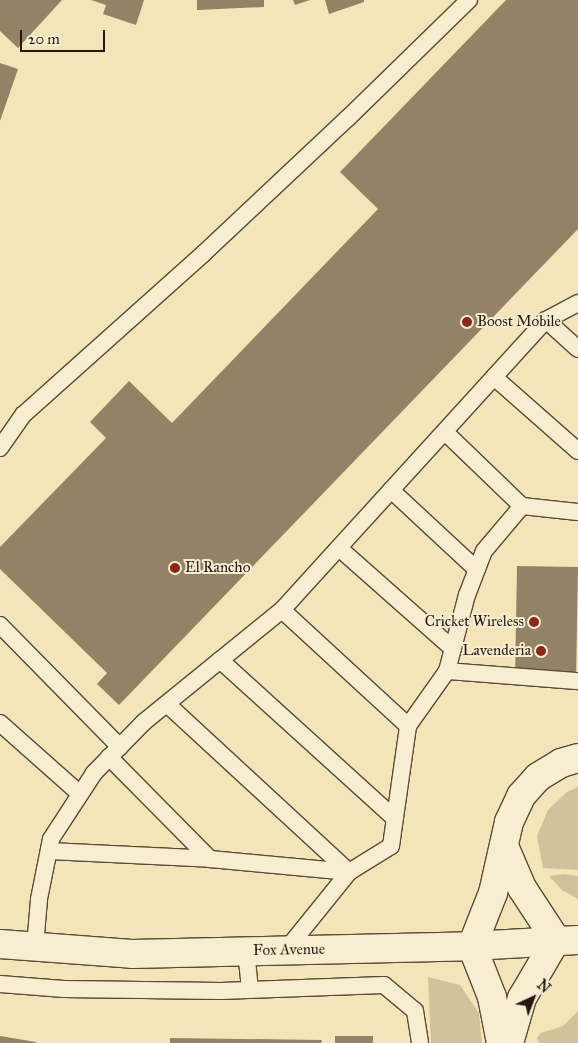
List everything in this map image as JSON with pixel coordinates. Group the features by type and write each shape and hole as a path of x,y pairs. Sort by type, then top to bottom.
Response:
{"main road":[{"path":"501,1043 492,997 472,946 493,893 509,822 521,796 538,777 561,763 578,758"},
{"path":"504,846 522,888 567,940 522,998 509,1043"},
{"name":"Fox Avenue","path":"0,944 132,954 472,946 567,940"}],"lane":[{"path":"0,448 24,415 204,253 341,125 469,0"},
{"path":"35,947 39,898 51,839 94,773 144,722 282,610 546,320 578,303"},
{"path":"546,320 578,349"},
{"path":"494,377 578,451"},
{"path":"445,432 522,506 578,512"},
{"path":"391,490 477,570"},
{"path":"286,950 349,872 391,846 408,726 447,671 467,595 484,552 522,506"},
{"path":"339,548 453,649"},
{"path":"282,610 408,726"},
{"path":"0,625 210,859"},
{"path":"220,660 394,818"},
{"path":"447,671 578,681"},
{"path":"167,704 349,872"},
{"path":"0,723 80,794"},
{"path":"49,851 210,859 349,872"},
{"path":"246,951 250,990"},
{"path":"0,984 64,989 250,990 384,985 415,1011 420,1043"}],"shaded area":[{"path":"578,787 578,870 543,868 537,836 548,810 567,792"},
{"path":"563,874 578,876 578,899 562,890 549,876"},
{"path":"428,977 460,985 479,1013 482,1043 431,1043"},
{"path":"578,1011 578,1043 539,1043 537,1038 541,1033 563,1026"}],"building":[{"path":"0,0 62,0 18,48 0,31"},
{"path":"91,0 144,0 136,25 103,14 106,5"},
{"path":"197,0 264,0 264,7 197,10"},
{"path":"293,0 310,0 295,5"},
{"path":"325,0 364,0 364,2 329,14"},
{"path":"506,0 578,0 578,229 119,705 97,684 107,673 0,569 0,547 106,438 90,422 129,381 172,423 378,209 340,172"},
{"path":"0,63 18,69 0,121"},
{"path":"517,566 578,567 576,677 515,676"},
{"path":"0,1036 36,1042 36,1043 0,1043"},
{"path":"335,1036 373,1036 373,1043 335,1043"},
{"path":"170,1038 322,1040 321,1043 170,1043"}],"place":[{"name":"Boost Mobile","path":"467,322"},
{"name":"El Rancho","path":"175,568"},
{"name":"Cricket Wireless","path":"534,622"},
{"name":"Lavenderia","path":"541,651"}]}
